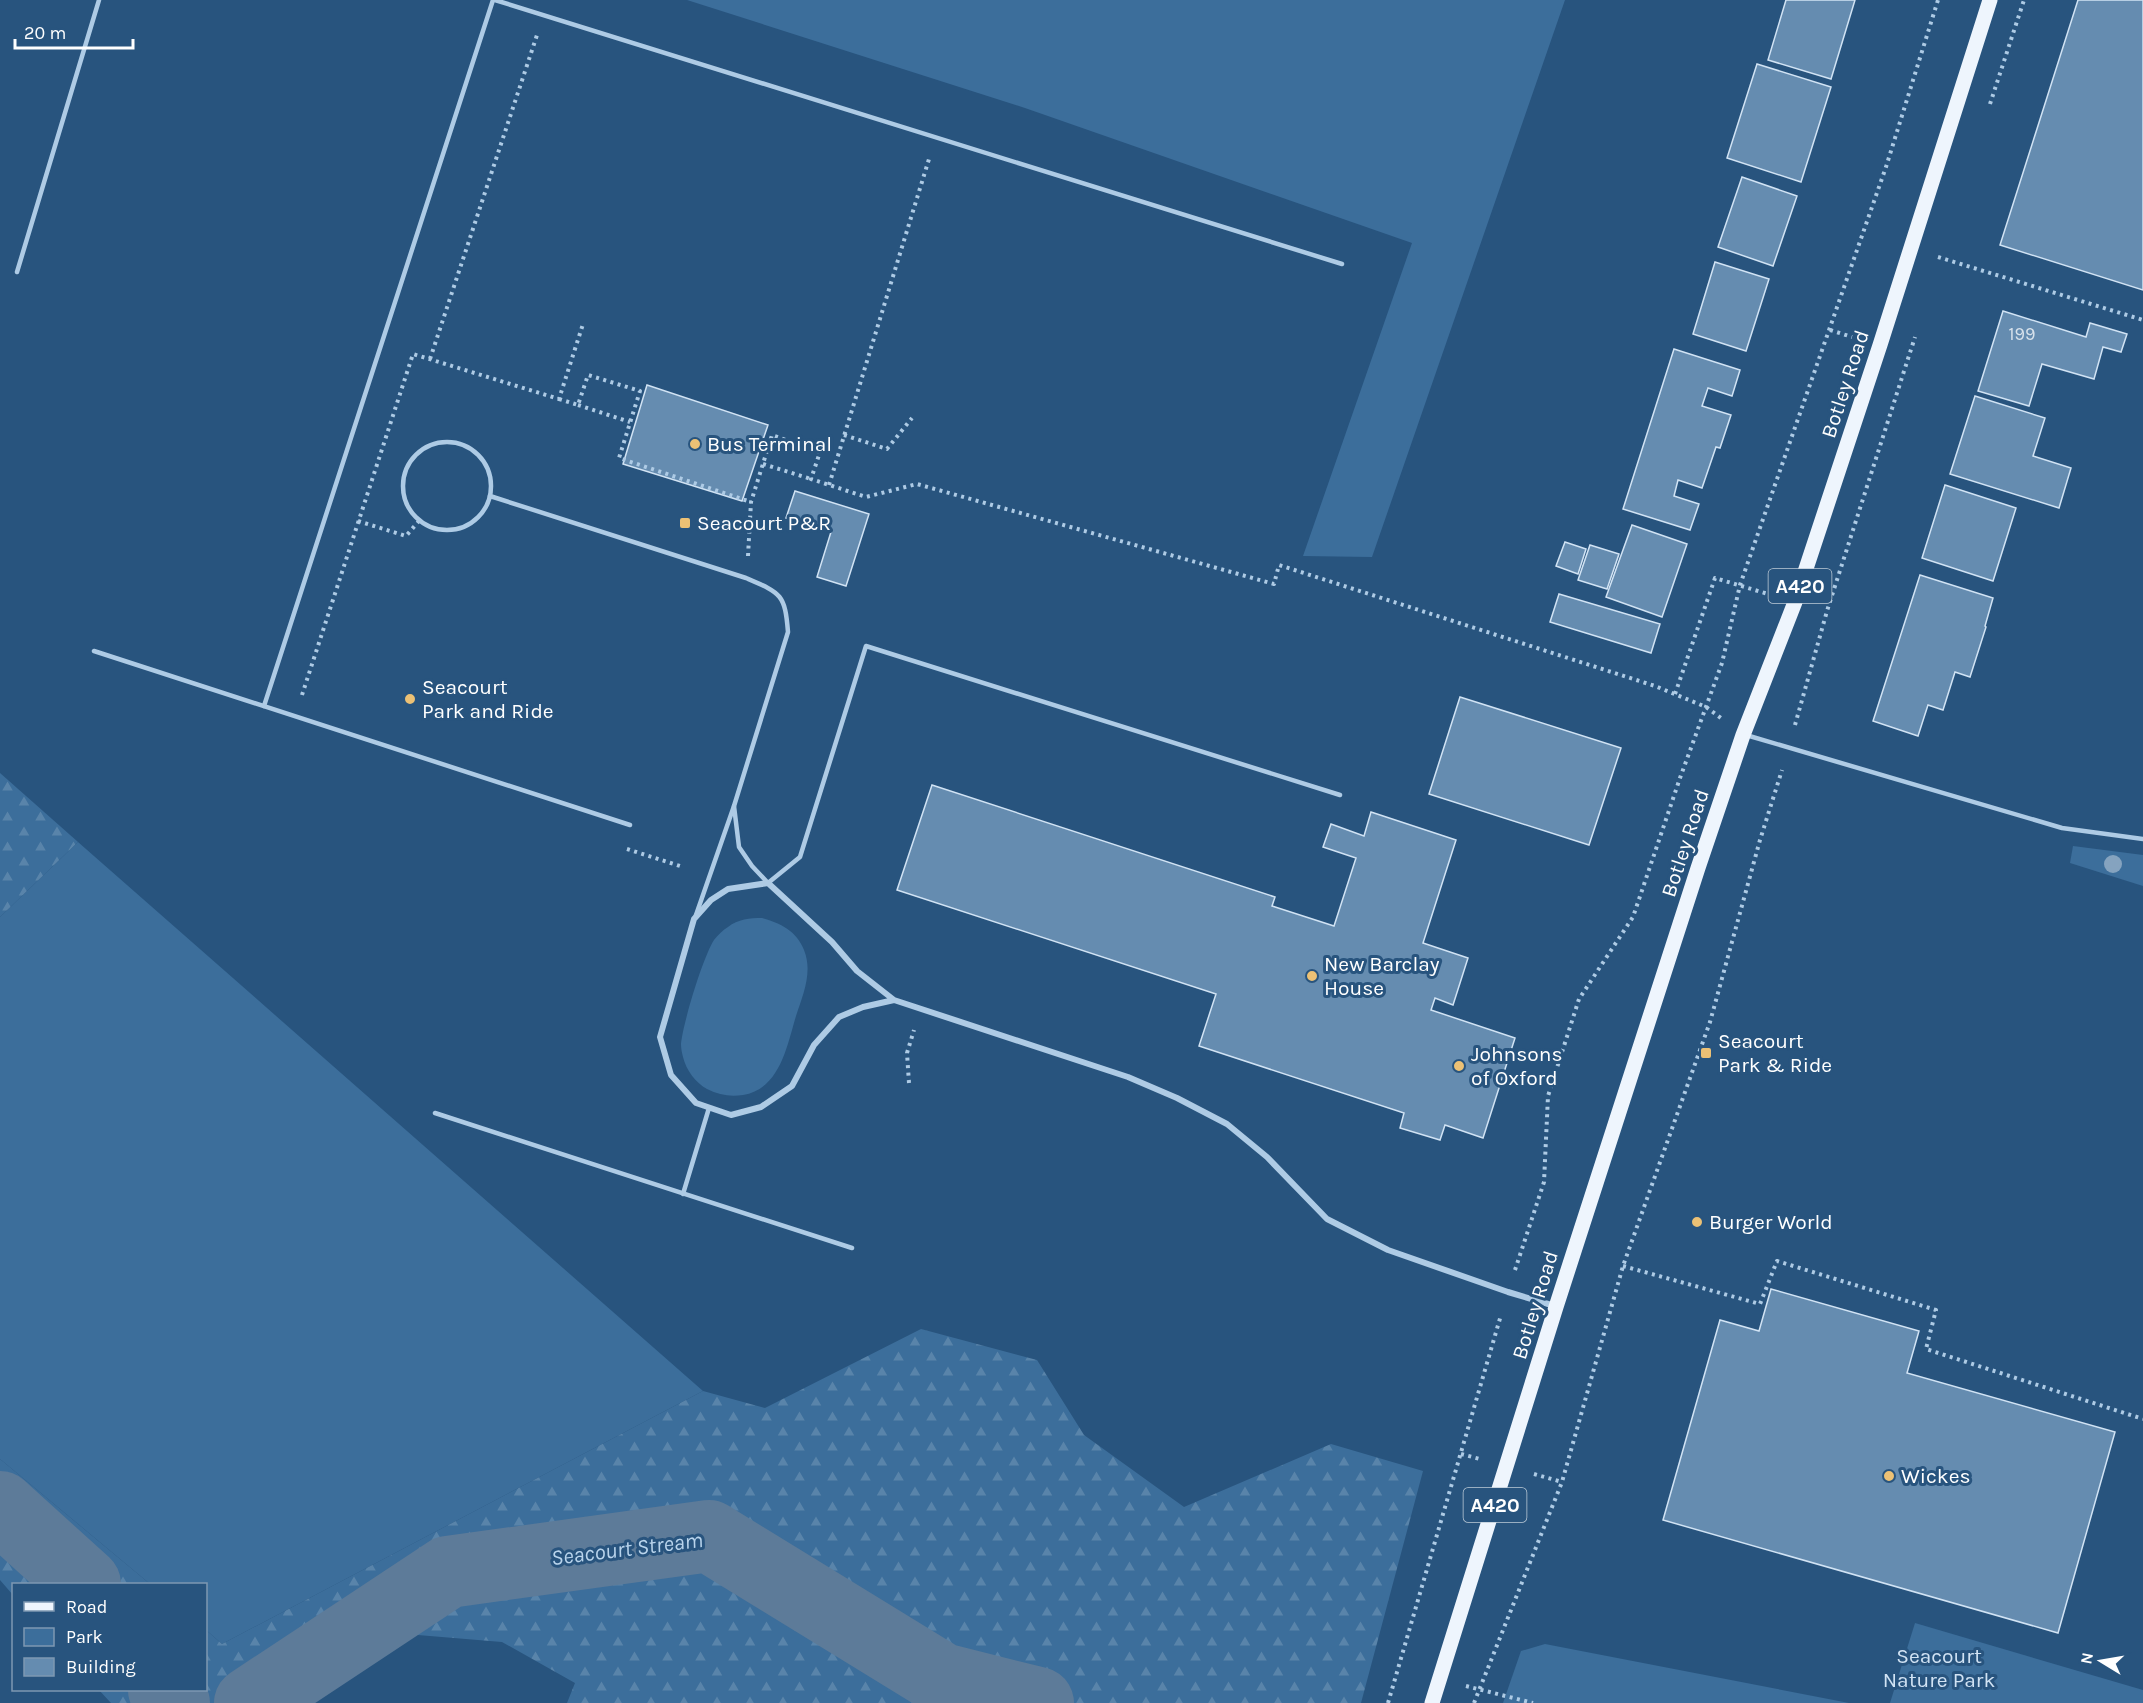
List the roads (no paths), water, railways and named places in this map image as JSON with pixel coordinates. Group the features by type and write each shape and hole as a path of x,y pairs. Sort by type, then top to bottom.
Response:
{"main road":[{"name":"Botley Road","path":"1432,1703 1556,1307 1743,735 1795,603 1990,0"}],"street":[{"path":"894,1000 863,1007 839,1017 814,1045 792,1086 761,1107 731,1115 696,1103 671,1075 660,1037 694,919 711,900 728,889 768,883 832,942 857,971 894,1000 1128,1077 1177,1098 1227,1124 1267,1157 1327,1219 1388,1250 1556,1307"}],"lane":[{"path":"17,272 99,0"},
{"path":"264,706 494,0 1342,264"},
{"path":"446,441 459,443 472,449 482,458 489,470 490,496 485,510 474,521 461,528 446,531 431,528 419,521 409,510 402,484 411,459 421,450 446,441"},
{"path":"490,496 746,578 772,589 786,606 788,632 734,806 694,919"},
{"path":"734,806 739,847 768,883 800,857 866,646 1340,795"},
{"path":"94,651 630,825"},
{"path":"1743,735 2062,828 2143,839"},
{"path":"683,1194 709,1108"},
{"path":"435,1113 852,1248"}],"waterway":[{"name":"Seacourt Stream","path":"0,1507 84,1583"},
{"name":"Seacourt Stream","path":"250,1703 448,1572 709,1536 942,1679 1038,1703"},
{"name":"Seacourt Stream","path":"165,1691 174,1703"}],"place":[{"name":"Bus Terminal","path":"695,444"},
{"name":"Seacourt P&R","path":"685,523"},
{"name":"Seacourt Park and Ride","path":"410,699"},
{"name":"New Barclay House","path":"1312,976"},
{"name":"Seacourt Park & Ride","path":"1706,1053"},
{"name":"Johnsons of Oxford","path":"1459,1066"},
{"name":"Burger World","path":"1697,1222"},
{"name":"Wickes","path":"1889,1476"}],"park label":[{"name":"Seacourt Nature Park","path":"1939,1668"}]}
